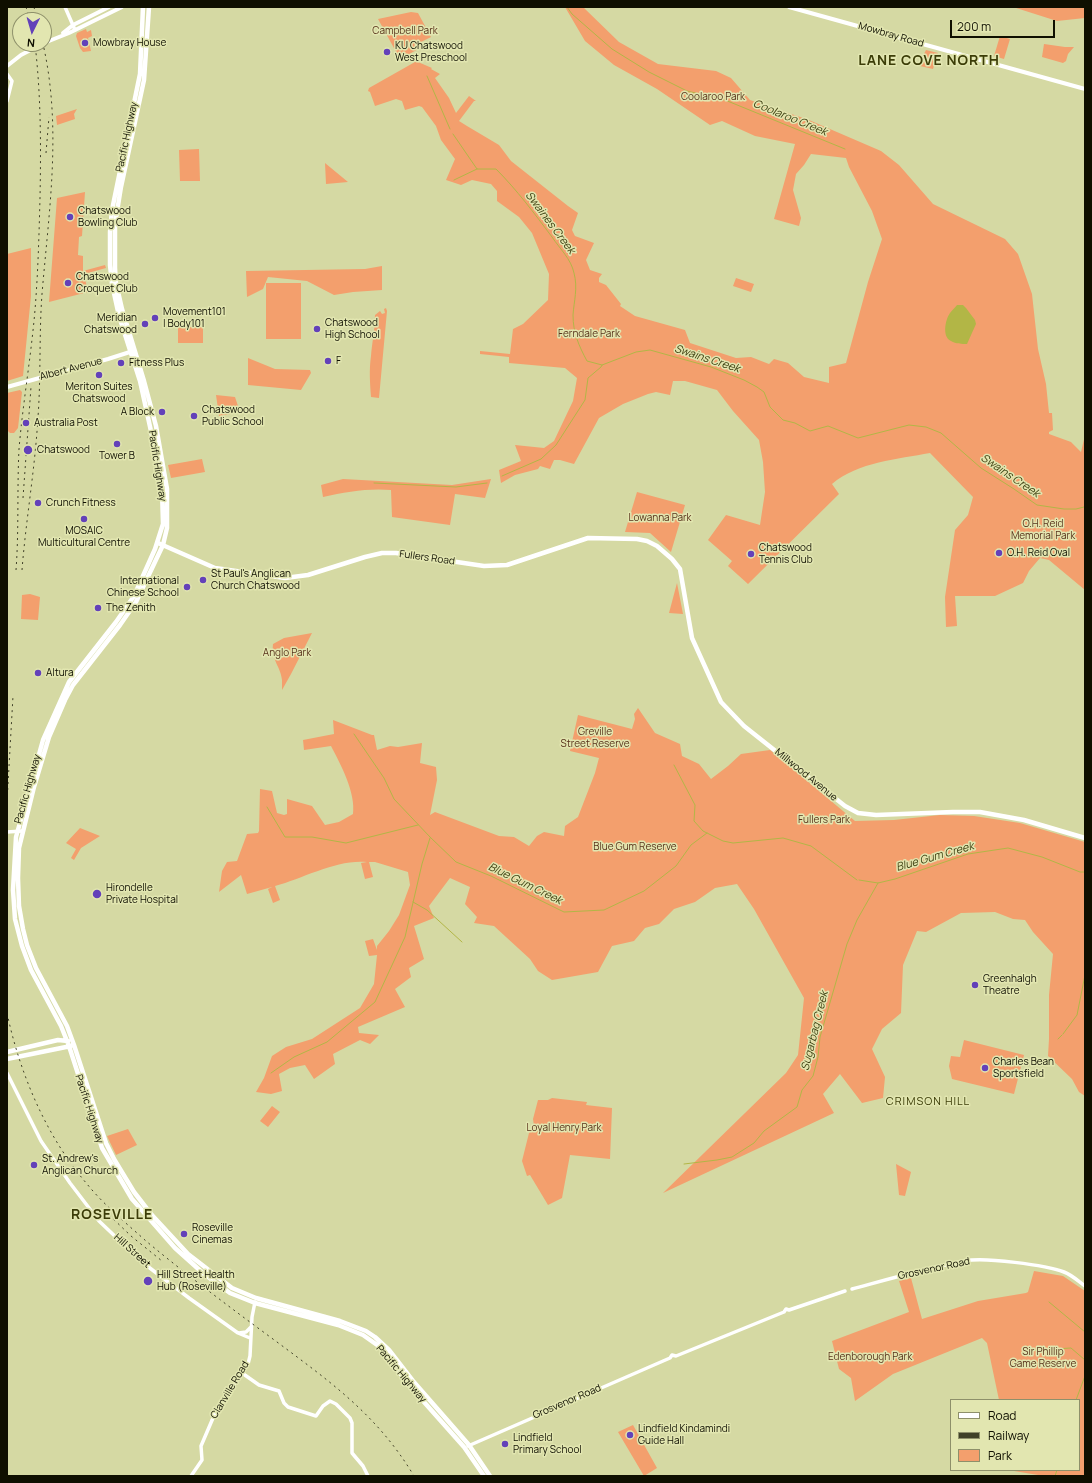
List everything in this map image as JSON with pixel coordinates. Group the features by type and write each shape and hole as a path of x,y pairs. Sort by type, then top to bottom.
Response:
{"main road":[{"path":"52,40 109,7"},
{"path":"74,28 122,7"},
{"name":"Pacific Highway","path":"133,351 117,310 110,265 110,232 116,186 140,74 144,7"},
{"name":"Pacific Highway","path":"149,7 144,80 120,192 115,229 115,262 116,283 133,351 162,486 163,520 160,544 144,587 129,614 69,691 46,745 22,831 19,848 19,906 22,930 36,968 67,1026 72,1046 106,1143 134,1192 188,1254 232,1288 256,1301 338,1325 357,1332 373,1341 386,1353 408,1384 466,1446 490,1476"},
{"name":"Mowbray Road","path":"789,7 1085,89"},
{"path":"7,66 26,52"},
{"name":"Albert Avenue","path":"7,387 133,351"},
{"name":"Fullers Road","path":"160,544 215,568 291,578 308,575 365,556 382,553 396,553 484,566 497,566 507,565 583,539 637,538 660,548 676,564 681,574"},
{"name":"Pacific Highway","path":"67,1040 31,970 17,930 13,890 17,830 43,740 63,693 72,678 127,607 160,544"},
{"name":"Millwood Avenue","path":"681,574 692,638 721,702 744,726 845,806 858,813 876,816 980,812 1024,820 1085,838"},
{"path":"7,1052 67,1040 72,1046 7,1060"},
{"name":"Pacific Highway","path":"466,1446 484,1476"}],"street":[{"path":"65,7 74,28"},
{"path":"7,74 12,81 7,101"},
{"path":"8,832 17,830 22,831"},
{"name":"Hill Street","path":"7,1073 41,1140 60,1170 99,1221 142,1262 238,1333 250,1338"},
{"name":"Grosvenor Road","path":"466,1446 670,1358 674,1360 676,1356 784,1312 785,1314 788,1314 790,1313 789,1310 848,1288 966,1260 986,1260 1049,1268 1067,1274 1085,1286"},
{"name":"Clanville Road","path":"191,1476 202,1460 202,1446 216,1411 249,1360 249,1332 256,1301"},
{"path":"238,1333 249,1332"},
{"path":"242,1373 259,1385 278,1390 281,1393 285,1404 290,1408 316,1416 325,1404 330,1402 336,1404 350,1418 352,1423 352,1453 363,1466 368,1476"}],"green space":[{"path":"565,7 583,7 619,42 658,64 716,71 731,78 750,100 809,120 881,151 899,165 933,204 1005,239 1018,254 1032,294 1038,349 1046,384 1049,413 1052,413 1053,430 1049,432 1049,434 1071,442 1081,452 1085,435 1085,590 1049,560 1040,558 1029,571 1023,583 995,596 955,596 957,626 946,627 945,597 955,530 968,515 973,497 930,453 879,462 866,466 842,477 832,484 839,494 748,584 728,566 732,561 708,540 726,515 760,525 765,492 763,462 759,440 733,411 717,390 685,381 673,381 670,395 656,392 648,394 623,404 599,418 574,464 554,460 550,469 540,466 538,469 515,475 501,483 499,470 521,461 515,445 544,448 554,441 573,401 577,378 565,368 509,363 509,357 480,354 480,351 510,354 513,329 523,324 548,300 549,274 532,233 519,217 497,201 497,191 491,184 472,180 461,185 446,180 455,159 441,140 436,126 422,107 419,106 405,110 402,101 396,99 375,106 370,92 368,91 369,88 415,62 432,68 431,69 440,74 435,78 449,98 456,113 469,96 476,101 474,101 459,121 499,145 511,161 578,213 572,230 575,236 594,243 586,260 590,270 602,274 599,278 599,282 606,285 621,304 620,306 635,316 685,330 690,343 736,358 751,357 769,364 774,359 788,363 804,377 829,383 829,367 846,363 868,282 882,239 872,211 849,167 846,158 811,154 796,174 793,190 801,218 799,226 774,219 795,144 755,136 722,121 710,125 657,89 614,65 585,41"},
{"path":"1013,7 1085,7 1085,18 1057,21"},
{"name":"Campbell Park","path":"411,12 418,13 431,37 419,43 422,47 400,59 378,19"},
{"path":"86,29 87,32 91,30 92,36 88,38 91,51 83,52 76,36 77,33"},
{"path":"1000,36 1010,39 1004,59 994,56"},
{"path":"1044,44 1074,47 1068,54 1066,61 1063,63 1042,57"},
{"path":"926,50 938,53 933,69 920,66"},
{"path":"77,109 74,114 75,119 57,125 56,116"},
{"path":"199,149 200,181 180,181 179,150"},
{"path":"325,163 348,182 326,184"},
{"path":"85,192 82,236 79,237 78,255 83,256 83,271 105,265 106,268 84,274 88,292 49,302 57,198"},
{"path":"31,248 31,296 23,376 7,381 7,254"},
{"path":"382,266 382,290 334,295 307,281 268,277 263,289 247,297 246,271 365,269"},
{"path":"736,278 754,284 751,292 733,286"},
{"path":"266,283 301,283 301,339 266,339"},
{"path":"386,308 387,311 379,398 371,397 370,361 375,315 380,311 382,314 385,313 384,309"},
{"path":"178,327 203,327 203,343 178,343"},
{"path":"248,358 275,369 310,370 311,373 301,390 248,385"},
{"path":"20,390 22,392 18,428 14,433 10,433 7,430 7,393"},
{"path":"216,395 235,397 240,412 219,416"},
{"path":"202,459 205,472 171,478 168,465"},
{"path":"343,479 452,485 491,479 485,498 455,494 450,525 392,517 391,490 357,491 323,497 321,485"},
{"name":"Lowanna Park","path":"637,492 685,505 671,552 650,533 625,532"},
{"path":"677,583 683,614 669,613"},
{"path":"30,594 40,597 38,620 21,619 22,595"},
{"name":"Anglo Park","path":"312,633 282,690 280,671 273,655 273,644 284,638"},
{"path":"638,708 655,733 680,744 682,756 699,764 711,779 741,754 770,750 855,821 894,820 940,815 974,816 1020,823 1085,842 1085,1096 1079,1092 1072,1079 1048,1056 1049,995 1053,954 1033,932 1025,920 1013,919 995,912 961,913 926,932 917,931 903,965 901,1013 882,1029 872,1049 885,1077 883,1098 862,1103 840,1074 823,1094 834,1113 663,1193 786,1073 798,1055 804,998 754,909 737,884 715,888 695,902 674,909 659,924 645,928 634,941 612,946 598,972 552,980 538,971 530,959 494,926 474,923 477,917 465,904 470,887 450,878 429,906 434,918 414,926 424,959 409,968 411,977 395,989 405,1007 358,1027 359,1033 379,1035 370,1044 360,1040 333,1054 335,1064 314,1079 305,1065 290,1068 279,1074 282,1091 271,1094 256,1092 264,1078 272,1056 286,1047 312,1039 360,1008 374,984 377,955 369,956 365,941 373,939 377,950 377,946 399,915 410,885 408,872 375,862 369,862 373,877 365,879 361,863 367,862 356,862 332,866 275,886 280,900 273,903 268,889 272,887 247,894 241,875 219,892 222,871 227,862 237,861 247,834 258,833 259,831 260,789 272,791 277,813 284,815 287,814 287,799 312,806 325,825 339,822 353,814 350,788 331,746 304,750 303,740 334,734 333,720 374,735 377,750 390,746 398,747 422,743 420,763 436,767 437,780 430,815 435,812 499,836 514,837 529,846 537,836 544,832 564,836 565,826 578,817 595,773 599,758 570,751 578,715 632,729 635,719 634,714"},
{"path":"80,828 100,836 81,848 74,860 71,858 76,849 66,843"},
{"name":"Charles Bean Sportsfield","path":"964,1040 1024,1055 1014,1094 952,1079 949,1066 951,1056 960,1057"},
{"name":"Loyal Henry Park","path":"552,1098 587,1102 586,1105 612,1108 610,1159 570,1155 562,1198 548,1205 530,1175 527,1176 522,1161 529,1133 534,1126 533,1119 538,1100 548,1100"},
{"path":"272,1106 280,1112 268,1127 260,1121"},
{"path":"128,1129 137,1145 116,1155 107,1136"},
{"path":"896,1164 911,1172 905,1196 899,1195"},
{"name":"Sir Phillip Game Reserve","path":"1034,1271 1063,1276 1085,1291 1085,1476 1044,1476 1014,1471 1080,1471 1080,1399 999,1399 987,1343 982,1338 893,1374 855,1401 851,1378 839,1369 832,1341 909,1312 899,1281 911,1278 922,1319 978,1301 1028,1292"},
{"path":"633,1425 657,1468 644,1476 618,1432"}],"shaded area":[{"path":"957,305 963,305 975,320 976,324 967,344 953,342 946,336 945,328 947,320 950,313"}],"waterway":[{"name":"Coolaroo Creek","path":"567,7 572,14 612,49 649,72 687,91 725,100 845,149"},
{"name":"Swaines Creek","path":"427,76 450,129"},
{"name":"Swaines Creek","path":"453,134 477,169 496,169 504,177 532,210 568,259 573,268 575,279 576,289 573,315 577,339 587,361 602,365"},
{"path":"454,180 477,169"},
{"name":"Swains Creek","path":"502,476 541,459 556,445 585,400 588,378 602,365 636,352 650,350 711,367 744,380 764,392 770,407 783,420 795,423 810,431 828,426 858,438 909,425 926,427 941,433 981,468 1037,505 1064,509 1084,507"},
{"path":"374,483 456,487 487,483"},
{"name":"Blue Gum Creek","path":"354,734 384,778 394,799 456,862 491,876 564,912 604,910 644,891 676,866 691,845 707,833"},
{"name":"Blue Gum Creek","path":"674,765 695,805 694,821 703,831 723,841 733,843 783,838 811,846 857,880"},
{"path":"267,807 285,837 312,837 346,843 418,825"},
{"path":"271,1073 294,1057 327,1042 375,1002 405,937 422,864 430,838"},
{"name":"Blue Gum Creek","path":"859,880 878,883 895,879 968,854 1008,848 1042,857 1080,872 1085,872"},
{"name":"Sugarbag Creek","path":"684,1164 732,1157 754,1143 764,1131 797,1107 802,1090 813,1076 818,1057 820,1037 847,944 857,920 878,883"},
{"path":"413,902 427,910 462,942"},
{"path":"1063,1034 1077,1015 1085,975"},
{"path":"1058,1039 1062,1035"},
{"path":"1049,1302 1085,1332"},
{"path":"1023,1351 1071,1348 1085,1360"},
{"path":"1076,1399 1085,1376"},
{"path":"1055,1476 1057,1471"}],"railway":[{"path":"26,7 28,12"},
{"path":"34,7 35,12"},
{"path":"16,570 19,449 35,310 39,240 40,121 36,52"},
{"path":"22,570 37,436 41,309 52,169 52,106 49,75 45,52"},
{"path":"46,153 49,117"},
{"path":"23,498 31,387"},
{"path":"7,802 13,696"},
{"path":"7,1013 19,1059 36,1103 59,1146 94,1192 115,1214 162,1254 317,1372 353,1402 385,1436 414,1476"},
{"path":"105,1211 131,1236 162,1261"}],"place":[{"name":"Mowbray House","path":"85,43"},
{"name":"KU Chatswood West Preschool","path":"387,52"},
{"name":"Chatswood Bowling Club","path":"70,217"},
{"name":"Chatswood Croquet Club","path":"68,283"},
{"name":"Movement101 | Body101","path":"155,318"},
{"name":"Meridian Chatswood","path":"145,324"},
{"name":"Chatswood High School","path":"317,329"},
{"name":"F","path":"328,361"},
{"name":"Fitness Plus","path":"121,363"},
{"name":"Meriton Suites Chatswood","path":"99,375"},
{"name":"A Block","path":"162,412"},
{"name":"Chatswood Public School","path":"194,416"},
{"name":"Australia Post","path":"26,423"},
{"name":"Tower B","path":"117,444"},
{"name":"Chatswood","path":"28,450"},
{"name":"Crunch Fitness","path":"38,503"},
{"name":"MOSAIC Multicultural Centre","path":"84,519"},
{"name":"O.H. Reid Oval","path":"999,553"},
{"name":"Chatswood Tennis Club","path":"751,554"},
{"name":"St Paul's Anglican Church Chatswood","path":"203,580"},
{"name":"International Chinese School","path":"187,587"},
{"name":"The Zenith","path":"98,608"},
{"name":"Altura","path":"38,673"},
{"name":"Hirondelle Private Hospital","path":"97,894"},
{"name":"Greenhalgh Theatre","path":"975,985"},
{"name":"Charles Bean Sportsfield","path":"985,1068"},
{"name":"St. Andrew's Anglican Church","path":"34,1165"},
{"name":"Roseville Cinemas","path":"184,1234"},
{"name":"Hill Street Health Hub (Roseville)","path":"148,1281"},
{"name":"Lindfield Kindamindi Guide Hall","path":"630,1435"},
{"name":"Lindfield Primary School","path":"505,1444"}],"district":[{"name":"LANE COVE NORTH","path":"929,61"},
{"name":"CRIMSON HILL","path":"928,1102"},
{"name":"ROSEVILLE","path":"112,1215"}],"park label":[{"name":"Coolaroo Park","path":"713,97"},
{"name":"Ferndale Park","path":"589,334"},
{"name":"O.H. Reid Memorial Park","path":"1043,530"},
{"name":"Greville Street Reserve","path":"595,738"},
{"name":"Fullers Park","path":"824,820"},
{"name":"Blue Gum Reserve","path":"635,847"},
{"name":"Edenborough Park","path":"870,1357"}]}
